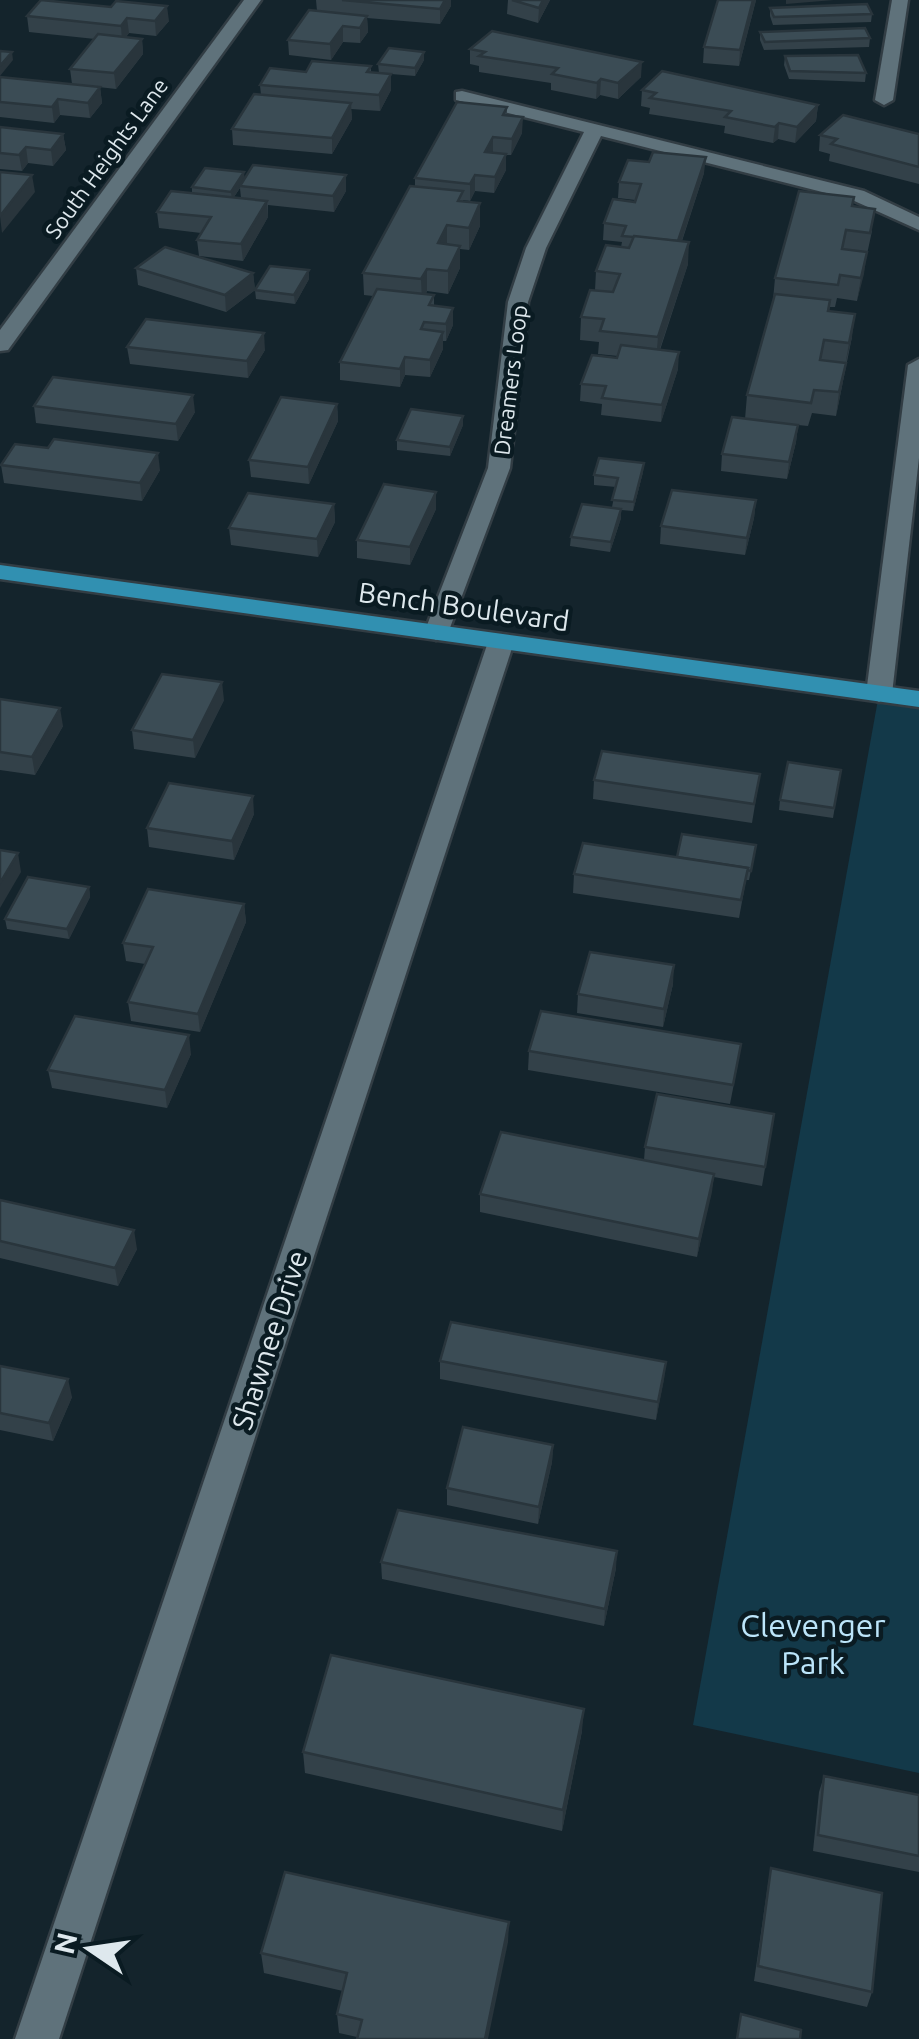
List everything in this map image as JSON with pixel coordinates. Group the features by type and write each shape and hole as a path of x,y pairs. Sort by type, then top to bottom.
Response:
{"main road":[{"name":"Bench Boulevard","path":"0,572 919,699"}],"street":[{"name":"South Heights Lane","path":"0,345 253,0"},
{"path":"884,100 900,0"},
{"path":"462,96 857,195 919,224"},
{"name":"Dreamers Loop","path":"436,633 499,468 518,302 536,248 594,131"},
{"path":"879,694 919,365"},
{"name":"Shawnee Drive","path":"37,2039 501,642"}],"green space":[{"name":"Clevenger Park","path":"879,694 919,699 919,1773 693,1725"}],"building":[{"path":"41,0 111,7 116,1 167,6 155,21 127,18 121,26 27,16"},
{"path":"342,0 445,0 440,9"},
{"path":"512,0 543,0 539,8"},
{"path":"718,0 753,0 740,50 704,47"},
{"path":"867,4 872,14 774,17 770,8"},
{"path":"309,10 367,16 360,28 343,26 330,44 288,40"},
{"path":"865,28 870,38 765,42 760,32"},
{"path":"492,31 642,62 618,83 552,74 558,68 479,56 485,52 470,49"},
{"path":"98,34 142,39 114,73 70,69"},
{"path":"389,48 424,52 415,68 378,64"},
{"path":"0,51 12,52 0,66"},
{"path":"858,55 866,73 790,71 785,56"},
{"path":"312,61 371,66 367,72 391,74 379,95 260,85 270,68 306,72"},
{"path":"662,71 818,105 797,127 779,123 775,127 725,117 731,111 650,98 656,93 642,90"},
{"path":"0,77 100,87 88,103 58,99 52,107 0,102"},
{"path":"254,94 351,103 332,138 232,129"},
{"path":"457,102 507,107 503,115 523,117 512,139 493,137 485,152 506,154 495,177 475,175 470,184 415,178"},
{"path":"843,115 919,134 919,167 831,144 837,139 820,135"},
{"path":"0,127 63,134 51,150 26,147 19,155 0,153"},
{"path":"653,152 706,157 678,241 622,236 626,226 604,223 613,199 635,202 641,184 619,182 628,160 649,162"},
{"path":"253,165 346,175 333,196 240,186"},
{"path":"205,168 244,172 231,192 192,187"},
{"path":"0,172 32,175 0,216"},
{"path":"410,186 463,191 458,201 480,203 469,228 447,225 438,243 460,246 448,271 427,269 421,279 363,273"},
{"path":"171,191 267,201 241,244 197,240 211,217 157,212"},
{"path":"799,191 854,197 852,206 875,209 870,233 846,230 842,249 867,252 861,278 840,275 838,285 775,278"},
{"path":"634,236 689,242 658,337 600,331 604,319 581,317 590,290 613,292 620,274 596,271 606,245 629,248"},
{"path":"165,247 253,273 225,295 136,268"},
{"path":"270,266 309,270 294,295 255,290"},
{"path":"377,289 434,295 429,305 453,308 446,324 424,322 421,329 443,332 430,360 405,357 400,369 340,362"},
{"path":"775,294 830,300 828,311 855,314 849,343 824,340 820,360 846,363 839,392 814,390 811,403 747,395"},
{"path":"146,319 264,333 247,361 127,347"},
{"path":"621,345 679,352 662,405 602,398 606,386 581,384 592,355 617,358"},
{"path":"53,377 193,395 176,424 34,406"},
{"path":"281,397 337,404 308,467 249,460"},
{"path":"411,409 463,416 450,447 397,440"},
{"path":"732,417 798,425 789,462 722,454"},
{"path":"54,439 158,453 140,483 1,465 15,444 48,448"},
{"path":"599,458 644,463 634,502 612,500 618,478 594,475"},
{"path":"384,484 436,492 410,547 357,540"},
{"path":"672,490 756,500 747,538 661,526"},
{"path":"248,493 334,504 317,539 229,528"},
{"path":"582,504 621,509 611,542 571,537"},
{"path":"162,674 222,682 193,740 132,730"},
{"path":"0,699 60,708 32,757 0,752"},
{"path":"602,751 760,774 754,804 594,780"},
{"path":"788,762 841,770 834,808 780,800"},
{"path":"169,783 253,796 232,841 147,828"},
{"path":"682,834 756,845 751,871 677,857"},
{"path":"583,843 748,868 741,900 574,874"},
{"path":"0,850 18,853 0,883"},
{"path":"28,877 89,887 67,929 5,919"},
{"path":"148,889 244,904 198,1014 128,1002 153,947 123,943"},
{"path":"590,952 674,965 664,1009 578,994"},
{"path":"541,1011 741,1044 733,1085 529,1051"},
{"path":"75,1016 189,1035 165,1090 48,1070"},
{"path":"657,1094 774,1114 765,1167 645,1147"},
{"path":"501,1132 714,1174 699,1239 480,1194"},
{"path":"0,1200 134,1230 115,1268 0,1241"},
{"path":"451,1322 666,1362 658,1402 440,1361"},
{"path":"0,1366 68,1379 49,1423 0,1413"},
{"path":"463,1427 553,1445 539,1507 447,1488"},
{"path":"398,1510 617,1551 605,1609 381,1562"},
{"path":"331,1655 584,1709 563,1810 303,1752"},
{"path":"824,1776 919,1795 919,1856 818,1835"},
{"path":"771,1868 882,1893 872,1992 758,1966"},
{"path":"285,1872 509,1922 485,2039 357,2039 362,2020 337,2014 347,1973 261,1953"},
{"path":"741,2014 801,2030 800,2039 737,2039"}]}
